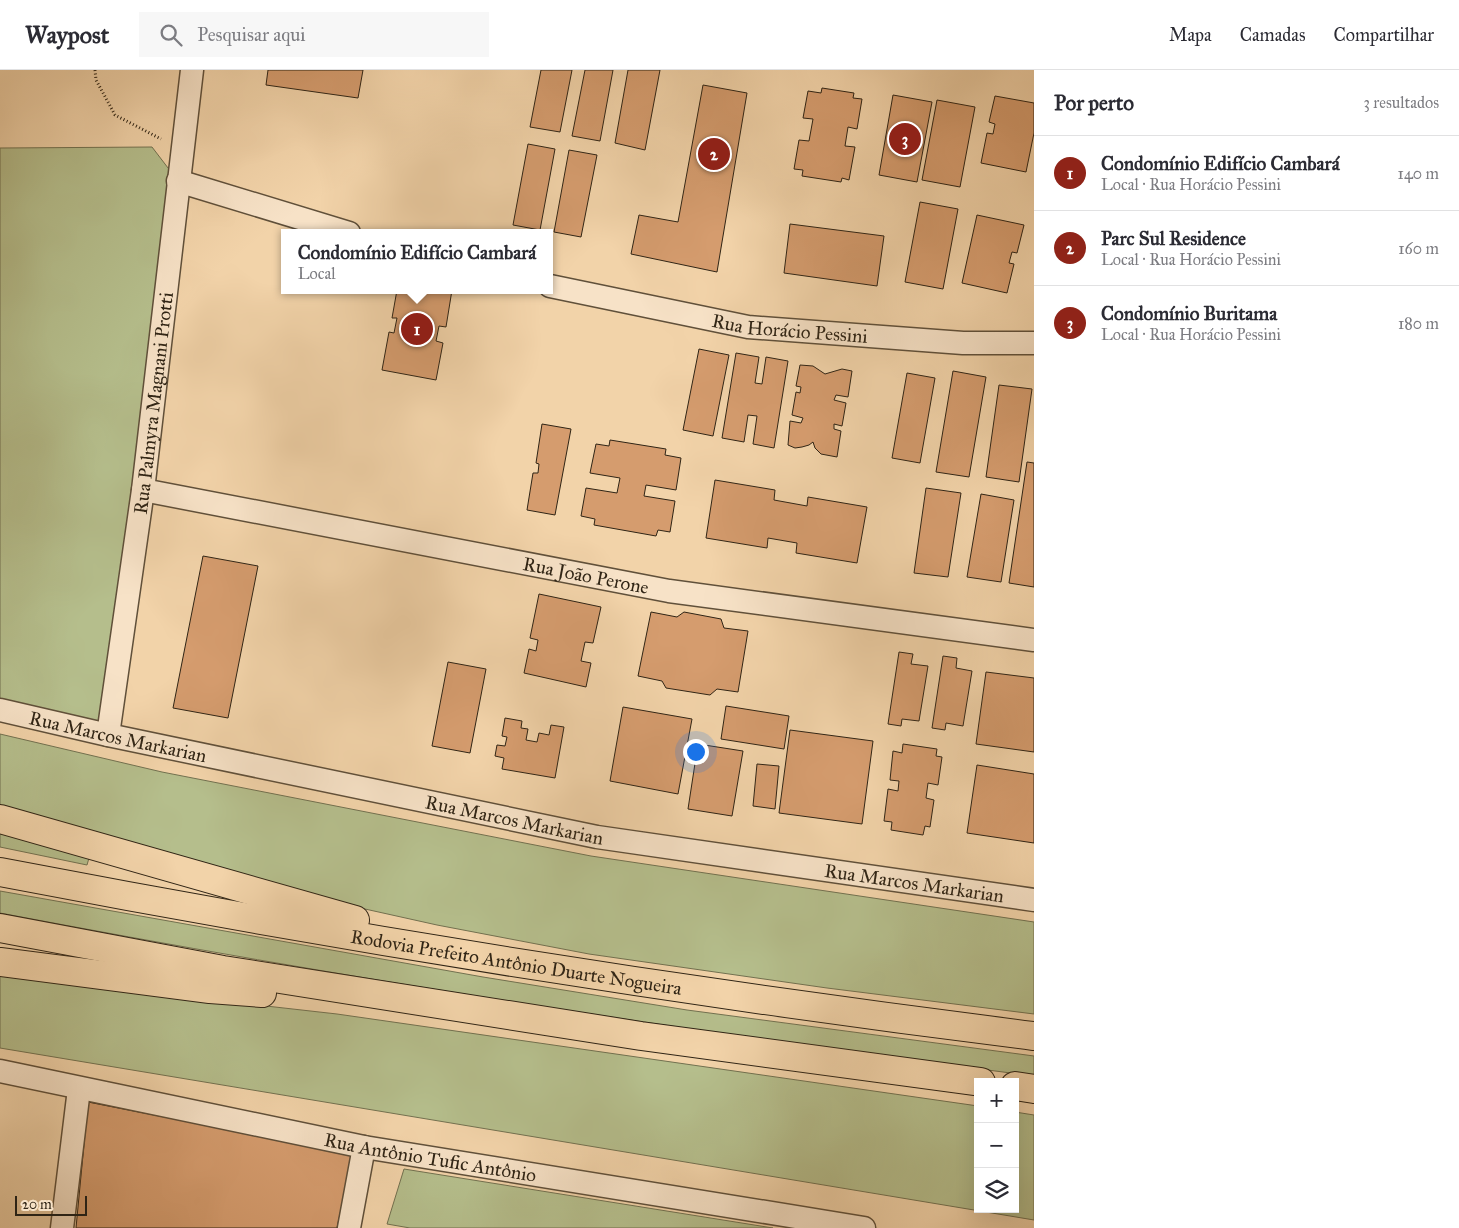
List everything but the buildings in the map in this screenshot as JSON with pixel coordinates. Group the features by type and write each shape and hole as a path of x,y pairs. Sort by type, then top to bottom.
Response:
{"highway":[{"path":"0,819 494,959"},
{"name":"Rodovia Prefeito Antônio Duarte Nogueira","path":"0,872 167,904 688,990 872,1016 1034,1036"},
{"path":"0,928 222,970 641,1036 974,1081"},
{"path":"0,962 210,989 478,1010"},
{"path":"1019,1087 1034,1089"}],"street":[{"name":"Rua Palmyra Magnani Protti","path":"108,735 143,490 192,70"},
{"path":"178,181 336,229"},
{"name":"Rua Horácio Pessini","path":"553,287 748,327 963,343 1034,343"},
{"name":"Rua João Perone","path":"143,490 669,590 1034,640"},
{"name":"Rua Marcos Markarian","path":"0,710 108,735 597,837 1034,900"},
{"name":"Rua Antônio Tufic Antônio","path":"0,1071 364,1147 864,1228"},
{"path":"62,1228 79,1089"},
{"path":"348,1228 364,1147"}],"path":[{"path":"95,70 96,80 115,115 182,149"}],"green space":[{"path":"152,147 178,181 108,735 0,703 0,148"},
{"path":"0,734 162,772 591,856 1034,922 1034,1014 827,988 589,954 437,925 338,903 0,808"},
{"path":"0,831 89,858 87,865 0,847"},
{"path":"0,891 483,977 687,1010 1034,1056 1034,1076 645,1022 387,982 129,937 0,913"},
{"path":"0,976 337,1014 974,1105 974,1210 0,1048"},
{"path":"1019,1113 1034,1115 1034,1220 992,1213 1019,1213"},
{"path":"404,1169 773,1228 410,1228 387,1224"}],"place":[{"name":"Condomínio Buritama","path":"905,139"},
{"name":"Parc Sul Residence","path":"714,154"},
{"name":"Condomínio Edifício Cambará","path":"417,329"}]}
